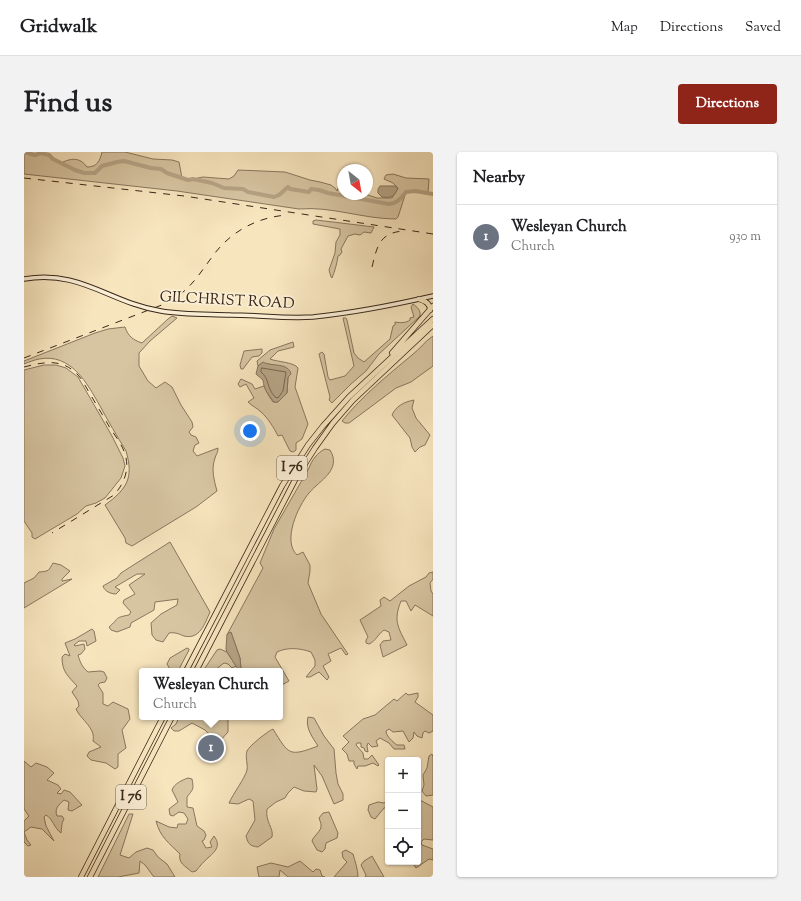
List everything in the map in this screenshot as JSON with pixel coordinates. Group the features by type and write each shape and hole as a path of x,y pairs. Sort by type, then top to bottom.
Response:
{"highway":[{"path":"378,369 431,308 427,302 419,299"},
{"name":"I 76","path":"188,668 275,499 293,468 314,437 337,409 433,319"},
{"name":"I 76","path":"198,668 288,492 315,448 333,423 353,400 433,326"},
{"name":"I 76","path":"81,877 161,720"},
{"name":"I 76","path":"90,877 170,720"}],"main road":[{"name":"GILCHRIST ROAD","path":"24,279 54,277 68,279 85,284 138,306 167,312 312,317 433,296"}],"shaded area":[{"path":"24,152 30,152 35,155 43,154 52,157 61,163 75,159 81,161 87,167 90,167 98,163 102,152 125,152 153,159 179,162 182,178 188,180 203,177 229,179 234,176 238,170 285,172 331,185 337,191 337,200 373,200 373,197 392,198 398,188 393,183 384,179 386,175 393,174 406,178 429,179 428,193 415,191 406,192 396,219 371,217 323,209 299,209 177,191 24,174"},
{"path":"316,220 374,227 371,233 364,232 360,235 355,234 348,236 341,249 342,252 338,256 332,278 329,270 335,253 336,242 340,235 340,229 313,224 313,221"},
{"path":"413,304 419,310 420,316 379,354 366,371 332,403 329,400 330,397 319,354 322,352 324,354 328,377 330,380 345,376 354,366 343,318 346,318 347,320 354,353 364,362 390,339 395,322 405,322 414,317 411,307"},
{"path":"172,316 177,318 150,341 139,353 139,366 148,381 156,388 165,382 172,387 192,422 193,427 189,432 191,435 196,437 199,443 195,445 193,451 197,456 218,448 213,470 217,491 196,507 132,546 126,543 125,538 105,505 119,494 127,482 129,469 126,451 95,397 83,379 69,365 50,358 33,360 24,364 24,361 108,329 125,327 131,337 142,343"},
{"path":"433,336 433,366 411,382 396,388 349,423 342,421 367,394"},
{"path":"293,342 294,347 278,351 270,359 293,364 298,368 295,387 308,424 302,439 296,443 296,450 293,452 290,451 282,435 278,436 266,417 248,402 254,398 246,384 240,387 238,384 241,379 252,384 255,389 264,386 273,402 278,402 287,393 288,377 285,367 262,363 258,366 257,361 270,350"},
{"path":"262,349 262,353 259,356 252,357 243,369 241,369 240,365 244,351"},
{"path":"44,365 56,365 66,368 78,377 112,436 123,458 125,466 121,478 105,498 86,506 77,514 35,539 32,537 32,533 24,521 24,370"},
{"path":"414,400 412,408 416,418 430,435 425,445 420,447 415,452 410,438 392,415 401,405"},
{"path":"325,449 330,450 333,457 332,469 309,493 300,506 293,524 291,541 293,549 297,555 303,552 310,565 308,583 321,614 348,654 346,655 341,648 328,654 331,661 323,666 329,677 327,680 319,672 310,677 306,677 315,666 315,660 311,652 302,650 285,649 277,652 275,657 281,668 241,668 240,658 231,633 228,633 263,568 260,563 274,529 313,460"},
{"path":"170,542 210,612 201,630 190,637 169,633 163,642 156,640 152,635 151,623 161,614 177,605 178,599 155,602 154,610 131,623 130,627 117,632 111,630 109,627 117,619 129,615 131,612 123,603 124,600 135,594 129,585 145,574 137,574 115,587 120,590 116,594 108,592 103,586"},
{"path":"53,563 61,565 70,571 62,579 62,581 72,579 24,608 24,583 34,578 39,572 48,570"},
{"path":"433,572 433,579 430,583 433,594 433,616 415,605 411,611 406,601 401,601 397,619 401,633 407,645 383,657 380,645 383,641 391,640 389,632 384,630 371,643 366,643 368,637 360,620 381,606 380,600 384,597 390,601 409,586"},
{"path":"92,629 94,631 96,641 87,646 86,641 79,641 74,645 84,644 85,649 78,655 80,662 88,672 104,672 107,678 105,682 98,685 103,693 103,704 108,706 113,702 128,709 130,719 122,730 126,748 118,754 118,767 115,769 106,763 91,760 87,756 89,752 101,747 93,741 90,728 76,709 79,706 78,701 72,692 77,686 66,673 62,662 62,657 65,654 70,656 65,643"},
{"path":"187,648 189,649 180,668 169,668 167,664 170,658"},
{"path":"220,649 227,652 236,666 232,668 228,664 224,663 218,668 205,668 217,650"},
{"path":"283,671 289,681 283,684"},
{"path":"406,693 408,695 418,693 418,697 415,702 433,715 433,731 429,733 425,731 422,738 417,736 414,732 413,738 409,742 403,731 393,732 389,729 386,731 387,735 392,741 397,745 404,745 405,749 394,749 389,743 380,738 376,741 378,746 372,747 368,743 368,752 361,747 361,743 357,743 356,745 363,753 364,759 368,759 372,755 379,765 378,766 373,763 365,766 358,766 357,769 354,761 349,761 347,754 342,749 349,742 343,736 363,719 375,715 394,699 397,701"},
{"path":"308,717 314,718 324,736 334,749 336,773 338,784 343,794 343,800 334,804 322,776 314,765 317,789 316,792 304,791 294,787 285,798 276,802 267,809 267,818 272,831 272,837 258,847 253,846 249,843 246,836 255,820 253,801 249,799 238,804 229,803 247,770 247,751 259,739 273,729 287,749 291,751 301,752 318,746 309,729 307,721"},
{"path":"178,720 228,720 228,732 218,743 205,730 192,723 179,731 174,731 171,728 176,724"},
{"path":"432,754 433,795 426,796 422,791 424,785 423,775 427,768 429,756"},
{"path":"24,761 31,767 36,763 47,767 54,773 47,780 58,785 61,789 57,793 61,794 64,790 70,792 82,805 72,811 68,810 69,802 64,800 58,807 56,811 57,816 62,816 64,819 61,833 46,815 44,817 46,826 54,841 42,829 31,827 24,832 24,821 29,816 24,809"},
{"path":"188,778 192,779 193,787 192,791 187,797 187,807 193,808 197,826 204,831 206,835 202,841 206,848 212,847 210,842 214,836 217,842 217,848 214,852 196,871 192,872 181,862 180,854 162,836 156,821 169,827 177,828 178,824 186,824 188,819 184,813 179,812 173,816 170,815 169,809 178,802 172,790 174,786 178,782"},
{"path":"421,801 433,807 433,840 424,839 421,842"},
{"path":"378,802 384,803 385,808 375,819 371,817 368,810 369,805"},
{"path":"329,812 338,833 337,838 326,843 325,849 322,852 317,850 312,841 321,827 319,818 323,813"},
{"path":"129,814 133,814 120,855 129,858 136,852 147,848 153,850 158,857 167,864 175,877 154,877 140,861 139,873 118,877 98,877"},
{"path":"24,832 31,845 28,846 24,842"},
{"path":"421,842 422,845 433,849 433,860 429,859 421,865"},
{"path":"346,850 353,854 358,877 334,877 347,862 343,858 342,852"},
{"path":"372,856 384,877 365,877 366,875 361,865"},
{"path":"300,861 313,872 316,869 320,870 322,876 325,877 288,877 280,870 279,877 259,877 257,867 271,863 288,867"}],"water":[{"path":"380,186 395,186 398,188 392,196 382,197 378,193"},
{"path":"263,362 283,366 289,370 291,374 288,377 287,393 278,402 274,402 265,389 263,380 256,374 258,366"},
{"path":"231,632 240,658 241,668 237,668 227,652 227,634"}],"waterway":[{"path":"24,152 35,155 41,153 49,155 53,159 84,173 95,173 102,166 124,161 161,169 167,173 188,180 193,179 212,183 224,188 243,189 248,192 274,197 279,195 288,187 290,189 309,192 311,189 319,190 389,204 397,201 406,192 415,191 433,194"}],"railway":[{"path":"24,178 184,196 433,234"},
{"path":"24,358 167,303 189,287 215,253 238,231 266,219 287,215"},
{"path":"372,267 380,242 395,232 403,231"},
{"path":"24,367 41,363 56,363 63,365 76,373 82,380 110,428 120,442 124,450 127,463 124,478 114,495 52,533"}],"place":[{"name":"Wesleyan Church","path":"211,748"}]}
